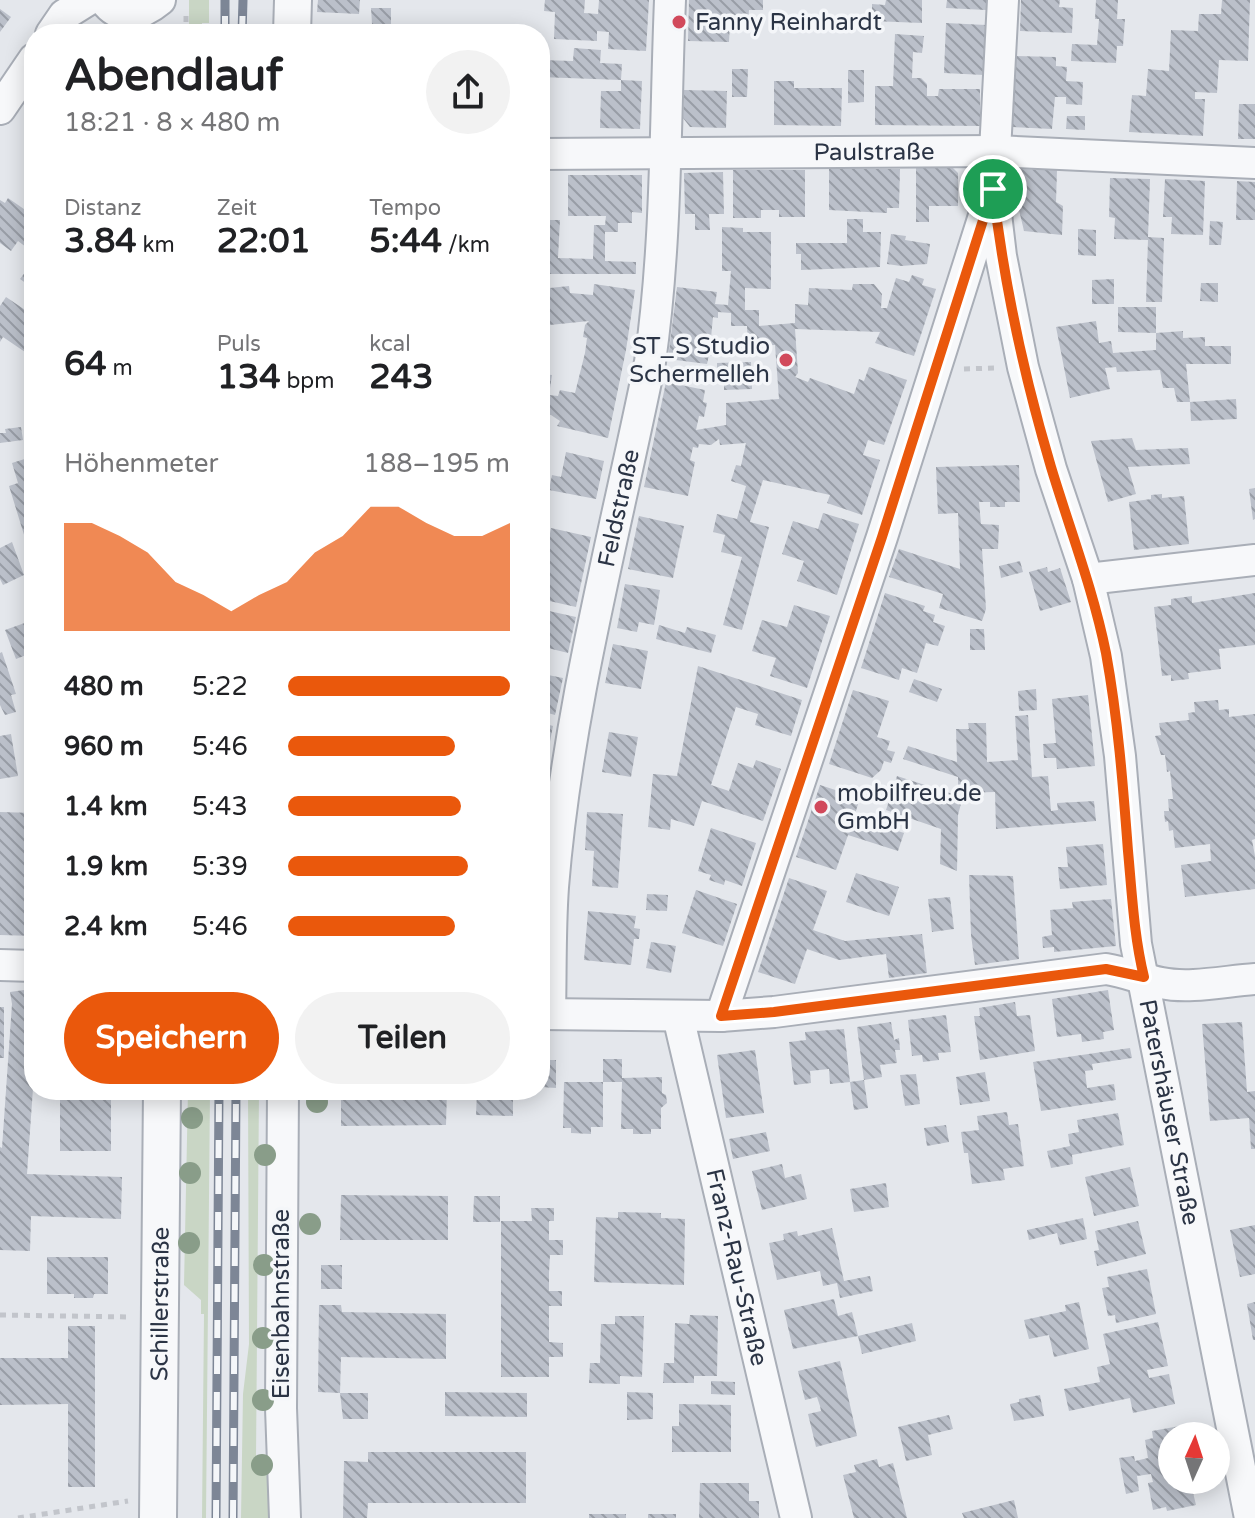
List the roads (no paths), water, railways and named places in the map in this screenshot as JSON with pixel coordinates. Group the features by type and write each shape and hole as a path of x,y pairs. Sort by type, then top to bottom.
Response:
{"street":[{"path":"59,24 72,8 88,0"},
{"path":"104,0 108,6 122,13 155,15"},
{"path":"292,24 293,0"},
{"name":"Feldstraße","path":"550,935 565,789 583,683 650,362 660,276 670,0"},
{"name":"Patershäuser Straße","path":"1003,0 993,189 1001,256 1023,367 1099,622 1115,708 1136,944 1250,1518"},
{"path":"0,109 24,74"},
{"name":"Paulstraße","path":"550,154 995,151 1255,163"},
{"path":"721,1016 993,189"},
{"path":"1088,579 1255,560"},
{"path":"0,965 24,966"},
{"path":"550,1014 721,1016 774,1012 1106,969 1162,983 1255,979"},
{"name":"Franz-Rau-Straße","path":"678,1016 796,1518"},
{"name":"Schillerstraße","path":"149,1508 162,1100"},
{"name":"Eisenbahnstraße","path":"283,1100 281,1408 285,1518"}],"railway":[{"path":"225,0 225,24"},
{"path":"242,24 243,0"},
{"path":"216,1518 219,1100"},
{"path":"233,1518 236,1100"}],"place":[{"name":"Fanny Reinhardt","path":"679,22"},
{"name":"ST_S Studio Schermelleh","path":"786,360"},
{"name":"mobilfreu.de GmbH","path":"821,807"}]}
